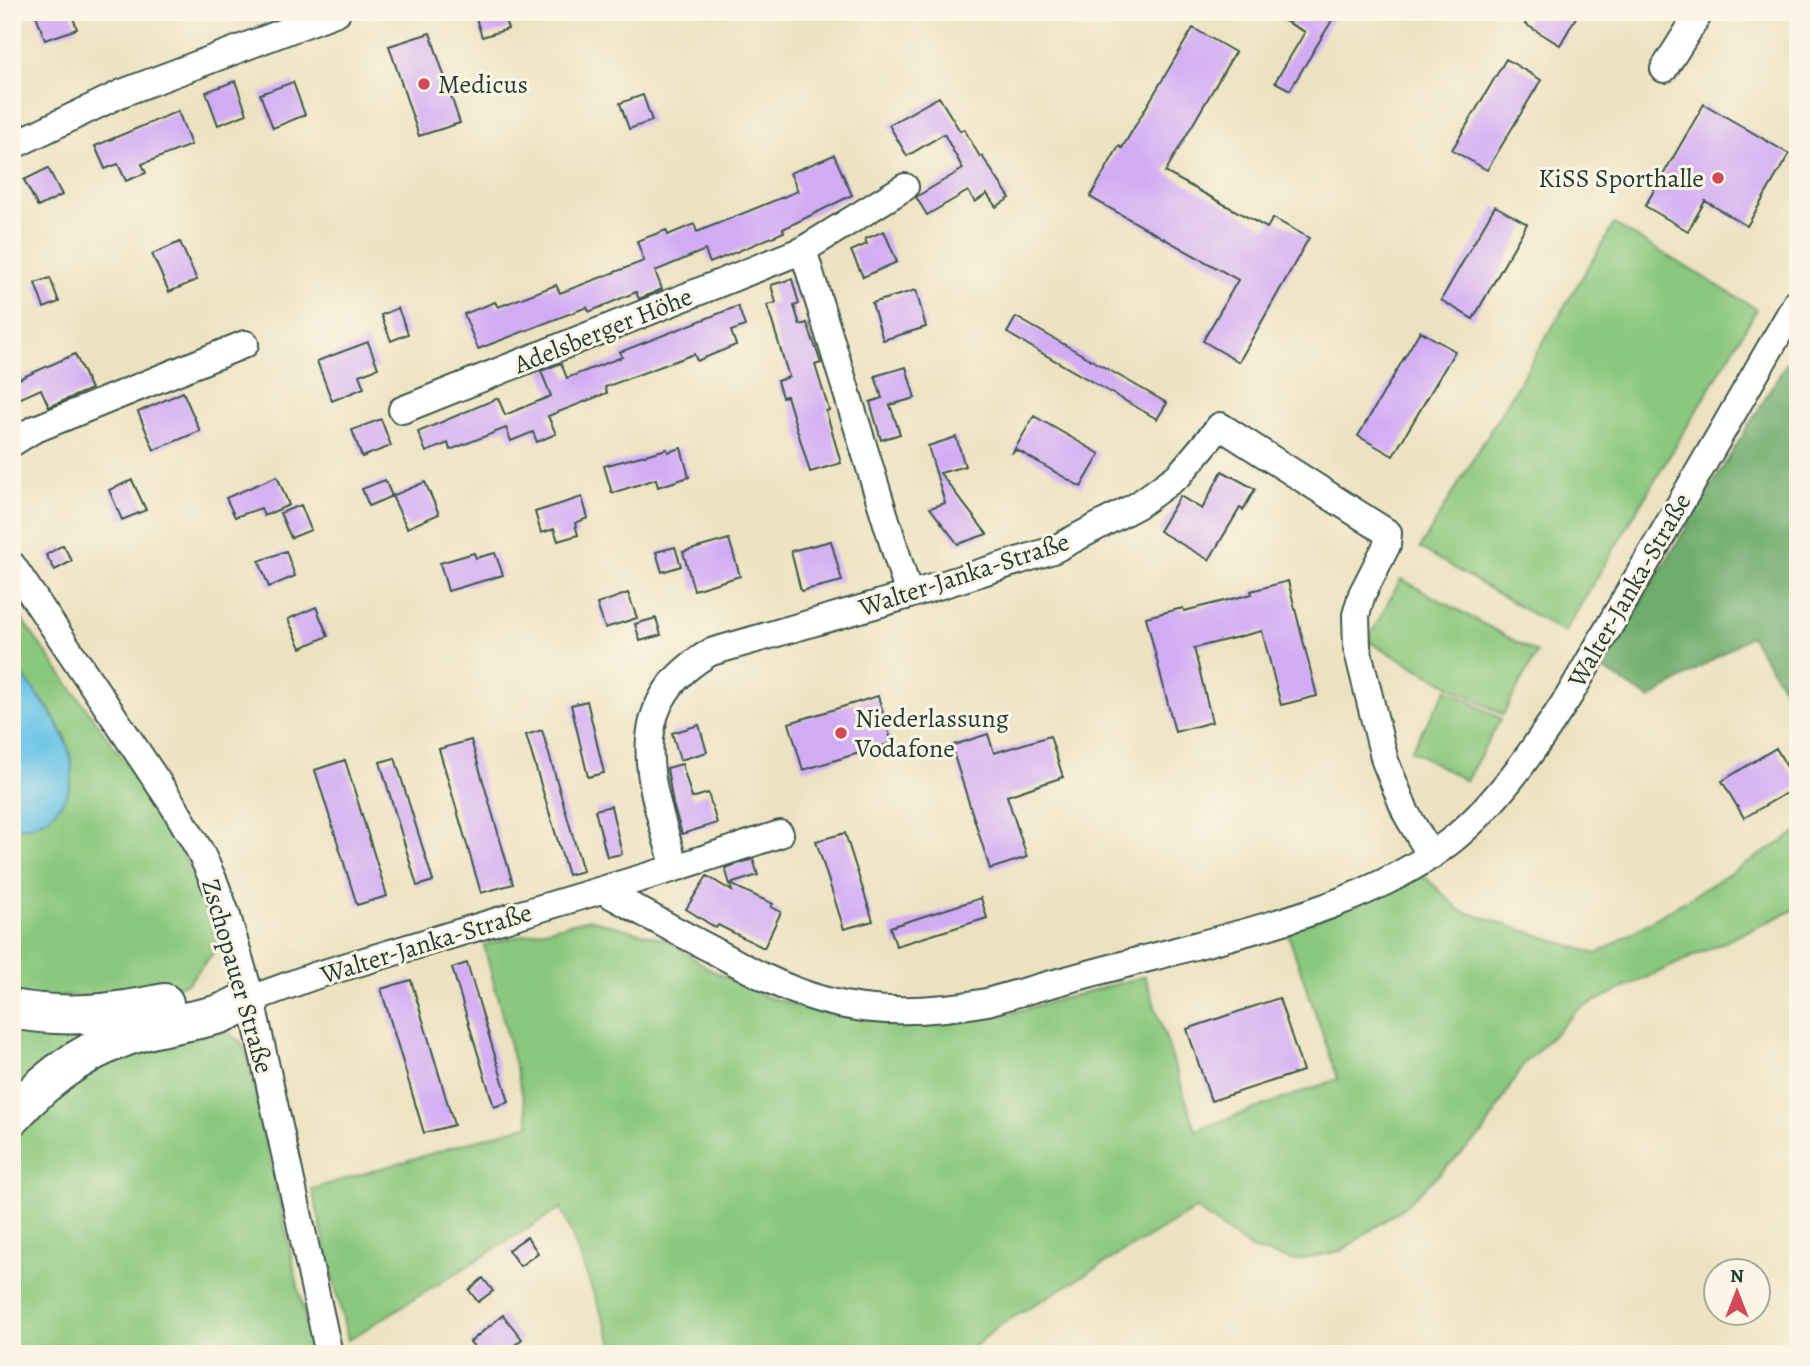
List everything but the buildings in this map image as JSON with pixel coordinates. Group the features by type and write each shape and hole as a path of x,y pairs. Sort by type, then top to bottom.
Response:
{"highway":[{"path":"12,1009 59,1016 90,1016 219,990 251,999"},
{"path":"12,1116 28,1098 65,1068 101,1047 146,1030 219,1014 251,999"}],"street":[{"path":"12,146 122,93 337,12"},
{"path":"1664,69 1700,12"},
{"name":"Adelsberger Höhe","path":"402,410 803,250 905,187"},
{"path":"803,250 909,595"},
{"name":"Walter-Janka-Straße","path":"602,890 747,969 795,991 825,1001 899,1011 987,1002 1295,918 1381,884 1431,856 1469,825 1535,748 1569,696 1798,300"},
{"path":"12,443 33,430 244,344"},
{"name":"Walter-Janka-Straße","path":"675,868 653,787 648,747 657,710 667,689 690,664 711,652 1053,550 1138,505 1179,475 1220,426 1388,533 1387,545 1362,594 1356,615 1357,648 1385,761 1406,813 1431,856"},
{"name":"Zschopauer Straße","path":"12,565 173,805 200,851 227,916 251,999 329,1354"},
{"name":"Walter-Janka-Straße","path":"251,999 327,972 780,834"}],"green space":[{"path":"1614,224 1757,309 1564,633 1420,548"},
{"path":"1798,344 1798,710 1750,636 1650,699 1601,668"},
{"path":"1401,579 1537,653 1503,715 1367,641"},
{"path":"12,606 160,810 202,893 218,947 188,983 138,996 12,996 12,828 29,827 71,759 65,736 49,709 12,663"},
{"path":"1447,689 1501,719 1466,781 1411,750"},
{"path":"1798,832 1798,908 1580,1008 1522,1066 1484,1132 1404,1207 1341,1251 1294,1261 1251,1249 1196,1209 1000,1325 966,1354 617,1354 561,1208 348,1340 312,1189 530,1124 484,945 589,919 667,940 711,970 764,996 826,1013 890,1022 1007,1014 1145,976 1196,1130 1338,1079 1287,931 1424,876 1460,910 1597,954"},
{"path":"12,1022 103,1028 12,1098"},
{"path":"227,1032 241,1042 246,1051 313,1354 12,1354 12,1141 53,1097 128,1051"}],"water":[{"path":"12,663 61,730 69,750 72,769 69,788 59,806 49,816 39,823 12,828"}],"place":[{"name":"Medicus","path":"424,84"},
{"name":"KiSS Sporthalle","path":"1718,178"},
{"name":"Niederlassung Vodafone","path":"841,733"}]}
